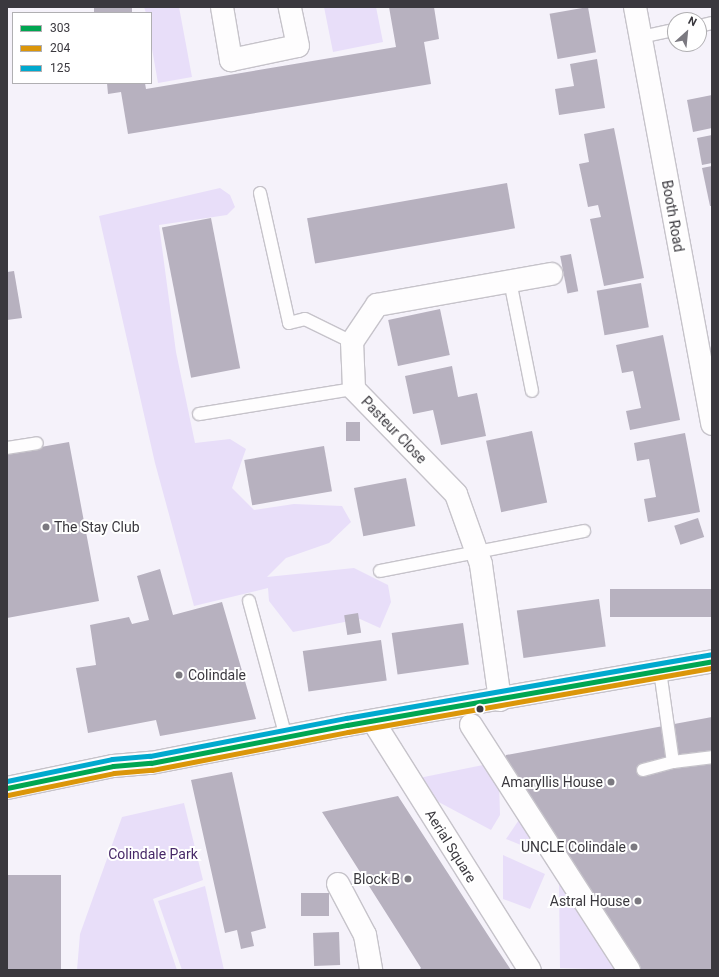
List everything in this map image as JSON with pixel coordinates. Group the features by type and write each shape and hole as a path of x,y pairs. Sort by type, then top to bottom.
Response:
{"street":[{"path":"222,7 231,60 298,46 290,7"},
{"name":"Booth Road","path":"635,7 707,375 712,424"},
{"path":"352,342 377,305 551,274"},
{"name":"Pasteur Close","path":"352,342 354,389 456,494 481,564 500,700"},
{"path":"7,788 113,766 178,758 373,721 500,700 712,661"},
{"name":"Aerial Square","path":"373,721 530,970"},
{"path":"471,725 630,970"},
{"path":"338,884 365,935 371,970"}],"lane":[{"path":"640,36 667,31"},
{"path":"260,193 289,323 304,319 352,342"},
{"path":"510,281 532,391"},
{"path":"198,414 354,389"},
{"path":"7,448 37,442"},
{"path":"380,572 584,531"},
{"path":"250,601 286,737"},
{"path":"660,671 673,762"},
{"path":"643,770 673,762 712,757"}],"green space":[{"path":"144,7 179,7 192,77 158,83 152,49 152,12 146,12"},
{"path":"324,7 376,7 383,42 333,52"},
{"path":"220,188 230,195 235,207 227,215 159,225 176,352 195,443 230,439 246,449 232,488 254,510 294,504 342,506 351,522 329,543 286,558 267,577 354,568 388,585 391,602 380,628 360,619 293,632 269,601 268,588 194,606 155,463 99,216"},
{"path":"488,764 499,782 500,815 491,830 433,799 419,778"},
{"name":"Colindale Park","path":"184,803 203,880 153,899 177,970 77,970 80,934 122,817"},
{"path":"521,817 548,856 506,839"},
{"path":"503,855 545,874 530,909 503,899"},
{"path":"559,883 566,885 621,970 560,968"},
{"path":"205,886 224,970 182,970 158,901"}],"building":[{"path":"94,7 132,7 132,12 94,12"},
{"path":"389,7 434,7 439,39 424,42 431,84 128,134 121,92 108,94 107,84 145,84 146,89 396,47"},
{"path":"588,7 596,52 558,59 550,14"},
{"path":"597,59 605,108 559,115 555,89 574,86 570,64"},
{"path":"712,95 712,128 693,132 687,100"},
{"path":"614,128 644,278 604,286 590,219 601,217 598,205 588,207 579,164 589,162 584,134"},
{"path":"712,135 712,163 702,165 697,138"},
{"path":"712,166 712,206 710,206 702,168"},
{"path":"507,183 515,228 315,264 307,218"},
{"path":"211,218 240,368 191,378 162,228"},
{"path":"571,254 578,291 567,293 560,256"},
{"path":"14,271 22,318 7,320 7,272"},
{"path":"641,283 649,327 604,335 597,291"},
{"path":"440,309 450,355 398,366 388,320"},
{"path":"663,335 680,420 630,430 626,411 641,408 633,371 622,373 616,345"},
{"path":"452,366 458,397 477,393 486,436 441,445 433,410 413,414 405,376"},
{"path":"346,422 360,422 360,441 346,441"},
{"path":"532,431 547,502 501,512 486,441"},
{"path":"685,433 700,512 648,522 644,499 656,497 649,459 637,461 634,443"},
{"name":"The Stay Club","path":"69,442 99,601 7,618 7,453"},
{"path":"324,446 332,491 252,505 244,460"},
{"path":"406,478 415,526 363,536 354,488"},
{"path":"698,518 704,537 680,545 674,526"},
{"path":"160,569 173,615 222,602 256,719 160,736 156,720 88,733 76,668 96,665 90,625 129,617 132,624 149,620 137,576"},
{"path":"610,589 712,589 712,617 610,617"},
{"path":"599,599 606,647 523,658 517,611"},
{"path":"358,613 361,633 347,635 344,615"},
{"path":"463,623 469,665 398,675 392,633"},
{"path":"381,640 387,681 308,692 303,651"},
{"name":"UNCLE Colindale","path":"712,717 712,970 635,970 502,764 506,755"},
{"path":"232,772 266,928 251,932 254,946 241,949 237,930 225,933 191,780"},
{"name":"Block B","path":"398,796 511,970 419,970 421,968 322,812"},
{"path":"7,875 61,875 61,970 7,970"},
{"path":"301,893 329,893 329,916 301,916"},
{"path":"339,932 340,965 314,966 313,933"}],"transit line":[{"name":"125","path":"7,781 112,759 150,756 346,718 711,654"},
{"name":"303","path":"7,788 113,766 151,763 347,725 712,661"},
{"name":"204","path":"8,795 114,773 152,770 348,732 712,668"}],"place":[{"name":"The Stay Club","path":"46,527"},
{"name":"Colindale","path":"179,675"},
{"name":"Amaryllis House","path":"611,782"},
{"name":"UNCLE Colindale","path":"634,847"},
{"name":"Block B","path":"408,879"},
{"name":"Astral House","path":"638,901"}]}
